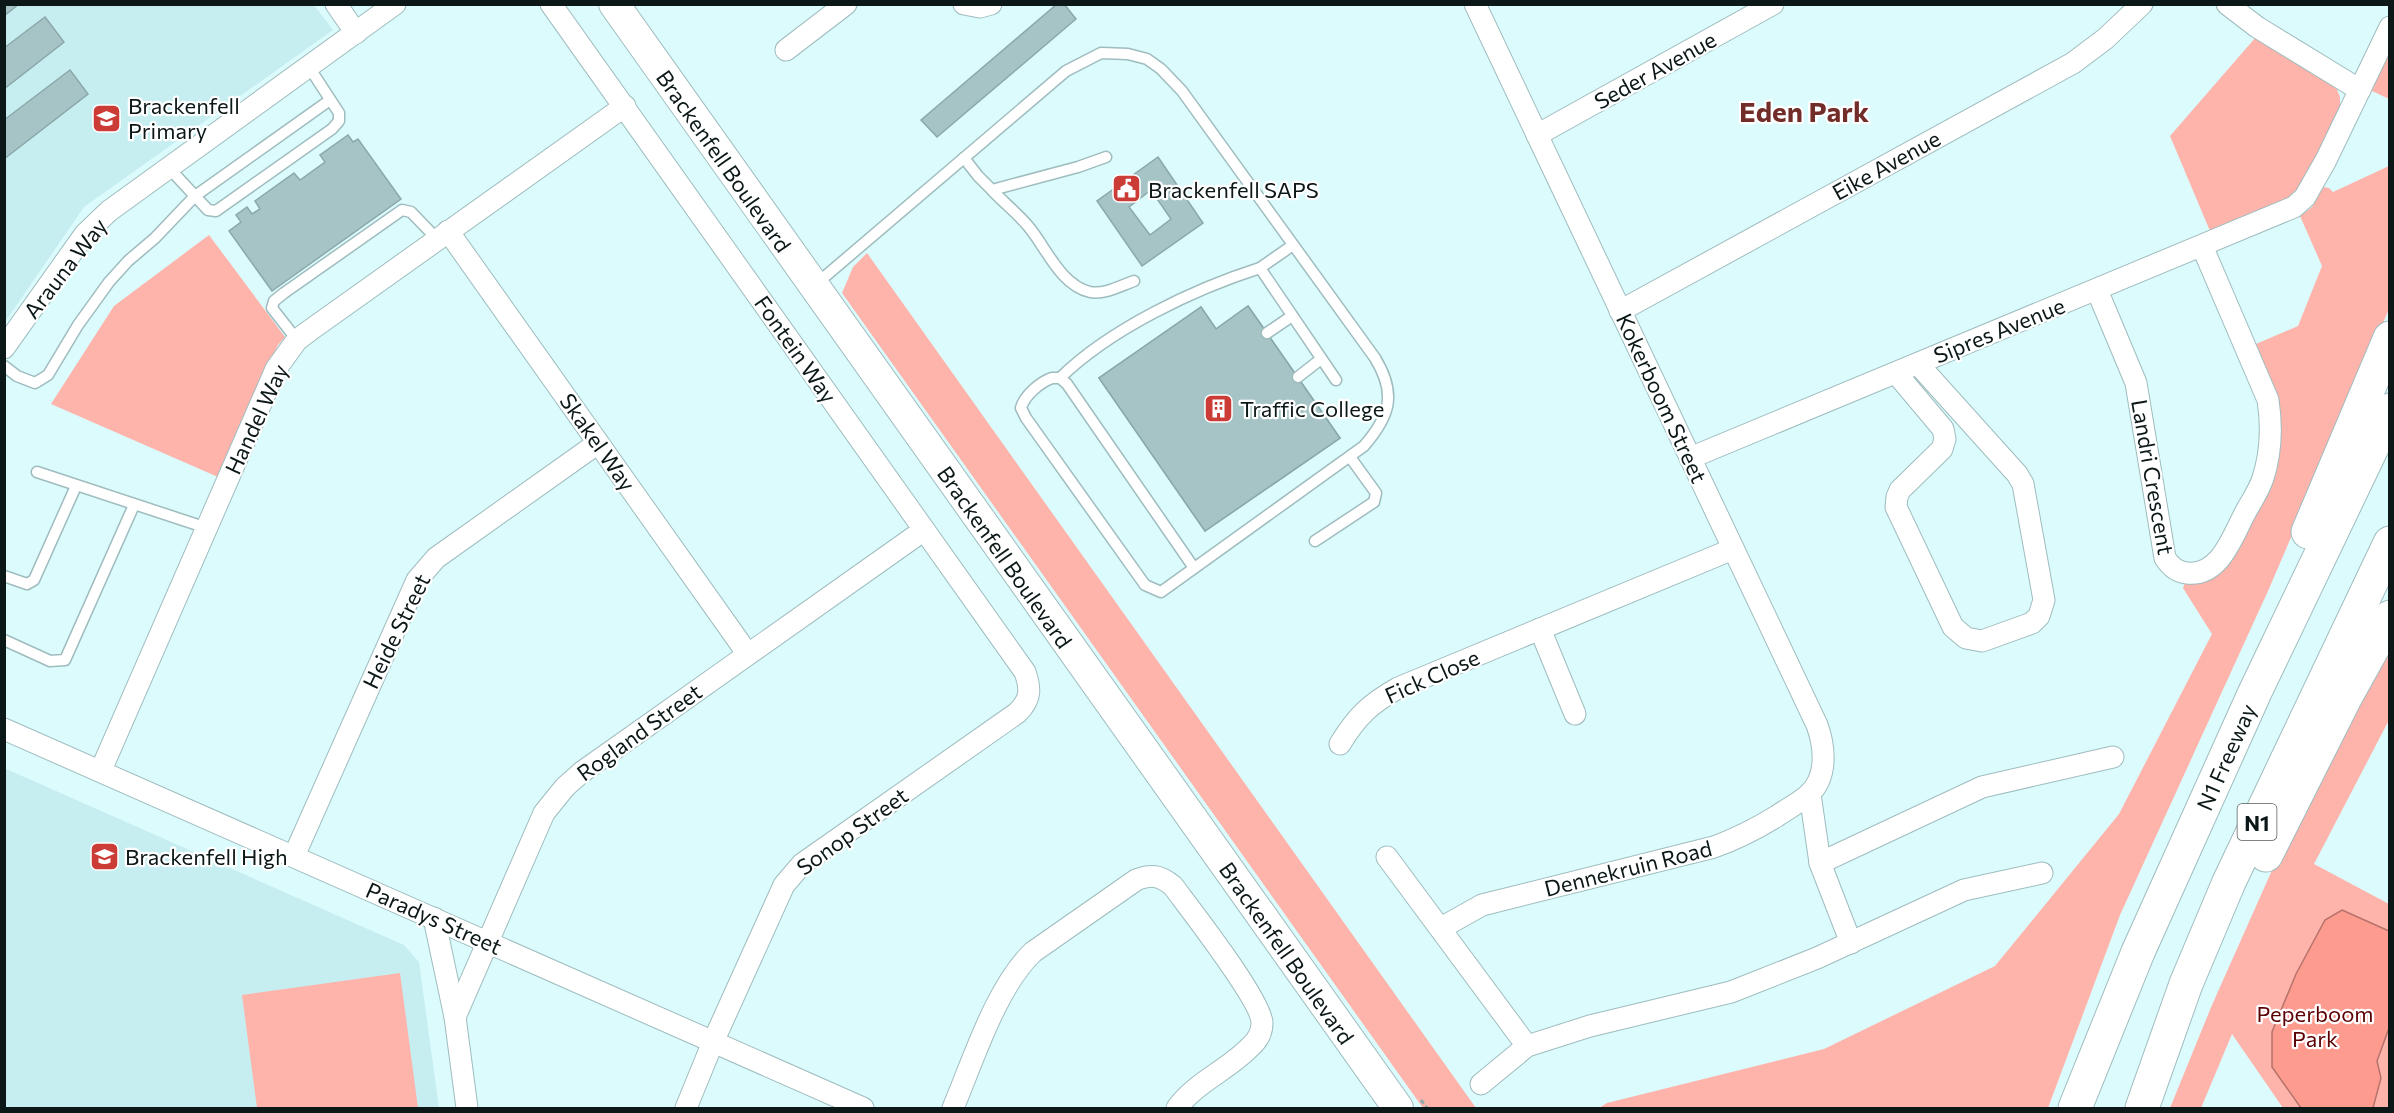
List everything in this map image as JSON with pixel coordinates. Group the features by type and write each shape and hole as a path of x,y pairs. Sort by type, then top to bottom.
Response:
{"highway":[{"path":"2255,692 2258,662 2270,620 2390,338"},
{"name":"N1 Freeway","path":"2074,1108 2138,952 2255,692 2390,410"},
{"name":"N1","path":"2142,1108 2168,1030 2229,882 2390,543"},
{"path":"2168,1030 2198,990 2217,956 2297,792 2390,617"}],"street":[{"path":"336,4 356,33"},
{"name":"Arauna Way","path":"4,348 85,234 109,211 395,4"},
{"name":"Fontein Way","path":"551,4 1025,672 1030,685 1029,697"},
{"name":"Brackenfell Boulevard","path":"614,4 1398,1108"},
{"path":"786,50 846,4"},
{"path":"964,4 980,7 991,4"},
{"name":"Kokerboom Street","path":"1475,4 1822,738 1823,764 1810,794"},
{"name":"Seder Avenue","path":"1537,135 1773,4"},
{"name":"Eike Avenue","path":"1620,311 2073,63 2105,39 2142,4"},
{"path":"2227,4 2257,27 2360,90 2390,27"},
{"name":"Sipres Avenue","path":"1690,458 2294,207 2305,197 2326,160 2360,90"},
{"name":"Handel Way","path":"101,770 276,369 297,340 625,106"},
{"name":"Skakel Way","path":"443,235 598,443 747,653"},
{"name":"Landri Crescent","path":"2097,290 2136,383 2165,558 2181,572 2189,574 2206,570 2224,553 2263,479 2272,423 2268,400 2202,246"},
{"path":"1896,373 1943,429 1945,439 1942,449 1900,490 1896,507 1953,627 1966,638 1982,641 2022,628 2039,616 2044,600 2023,484 2017,474 1918,364"},
{"name":"Heide Street","path":"294,856 417,580 436,558 598,443"},
{"name":"Rogland Street","path":"455,1017 544,813 553,800 582,772 747,653 924,530"},
{"name":"Fick Close","path":"1340,744 1358,717 1372,703 1398,688 1733,549"},
{"path":"1540,629 1575,714"},
{"name":"Sonop Street","path":"686,1108 777,898 791,876 802,864 1017,713 1025,706 1029,697"},
{"name":"Paradys Street","path":"4,729 863,1108"},
{"path":"1820,863 1982,787 2113,757"},
{"path":"1810,794 1820,863 1851,943"},
{"name":"Dennekruin Road","path":"1441,928 1482,905 1732,841 1761,826 1810,794"},
{"path":"1387,857 1527,1046"},
{"path":"1480,1084 1527,1046 1590,1026 1714,997 1790,969 1851,943 1964,890 2042,873"},
{"path":"953,1108 1009,979 1019,965 1136,880 1148,875 1157,876 1173,886 1254,999 1262,1022 1258,1039 1249,1049 1196,1088 1177,1108"},
{"path":"434,918 455,1017 467,1108"}],"lane":[{"path":"813,287 1066,71 1101,53 1138,56 1147,59 1171,77 1293,245 1375,358 1387,382 1389,399 1386,415 1377,431 1364,446 1161,592 1145,585 1026,418 1021,408 1022,402 1047,380 1060,378 1082,357 1170,303 1260,268 1293,245"},
{"path":"169,168 208,210 216,211 332,129 340,118 309,67"},
{"path":"4,366 17,376 35,383 48,375 78,325 109,282 128,261 155,238 195,196 330,100"},
{"path":"992,190 1078,167 1106,156"},
{"path":"964,158 978,176 1039,238 1066,279 1077,288 1092,293 1102,292 1134,281"},
{"path":"297,340 272,308 274,301 284,293 397,212 406,210 411,212 443,235"},
{"path":"1260,268 1336,380"},
{"path":"1267,333 1292,316"},
{"path":"1298,377 1321,358"},
{"path":"1060,378 1067,384 1194,568"},
{"path":"1315,541 1377,498 1376,493 1350,457"},
{"path":"37,472 134,506 207,528"},
{"path":"4,576 27,584 34,580 76,486"},
{"path":"4,640 50,661 65,660 134,506"}],"shaded area":[{"name":"Brackenfell Primary","path":"5,5 314,5 333,30 84,207 5,322"},
{"name":"Brackenfell High","path":"4,768 404,945 419,962 439,1108 5,1108"},
{"name":"Peperboom Park","path":"2342,910 2389,931 2389,1028 2377,1061 2381,1078 2373,1108 2301,1108 2272,1067 2272,1032 2296,974 2325,920"}],"green space":[{"path":"2256,37 2335,85 2340,97 2340,108 2303,184 2293,197 2210,231 2170,136"},
{"path":"2389,48 2389,99 2370,90"},
{"path":"2389,166 2389,309 2268,591 2120,915 2048,1108 1599,1108 1607,1103 1824,1049 1995,966 2119,814 2212,634 2183,588 2185,582 2231,558 2277,395 2256,344 2298,326 2322,266 2300,216 2312,207 2323,187 2333,192"},
{"path":"209,235 285,337 278,345 218,477 51,404 114,306"},
{"path":"867,253 1476,1108 1423,1108 842,293 853,267"},
{"name":"Peperboom Park","path":"2389,641 2389,720 2314,864 2389,904 2389,1108 2283,1108 2232,1034 2201,1108 2170,1108 2212,1005 2273,868"},
{"path":"400,973 418,1108 257,1108 242,995"}],"building":[{"path":"4,4 19,4 4,16"},
{"path":"1057,4 1064,4 1076,19 937,137 921,120"},
{"path":"45,17 64,42 4,89 4,48"},
{"name":"Brackenfell Primary","path":"70,70 88,94 4,159 4,120"},
{"path":"348,135 353,142 358,139 401,199 272,291 229,231 241,222 236,215 247,207 252,214 260,209 255,201 294,173 300,180 325,162 320,155"},
{"path":"1158,157 1203,223 1142,266 1097,201","holes":["1151,190 1171,219 1150,235 1129,207"]},
{"name":"Traffic College","path":"1248,306 1340,438 1205,531 1099,378 1201,307 1216,329","holes":["1225,335 1280,415 1260,430 1263,434 1214,468 1156,383"]},
{"name":"Traffic College","path":"1248,306 1340,438 1205,531 1099,378 1201,307 1216,329"}],"place":[{"name":"Brackenfell Primary","path":"107,118"},
{"name":"Brackenfell SAPS","path":"1127,189"},
{"name":"Traffic College","path":"1219,408"},
{"name":"Brackenfell High","path":"104,856"}],"district":[{"name":"Eden Park","path":"1804,111"}]}
